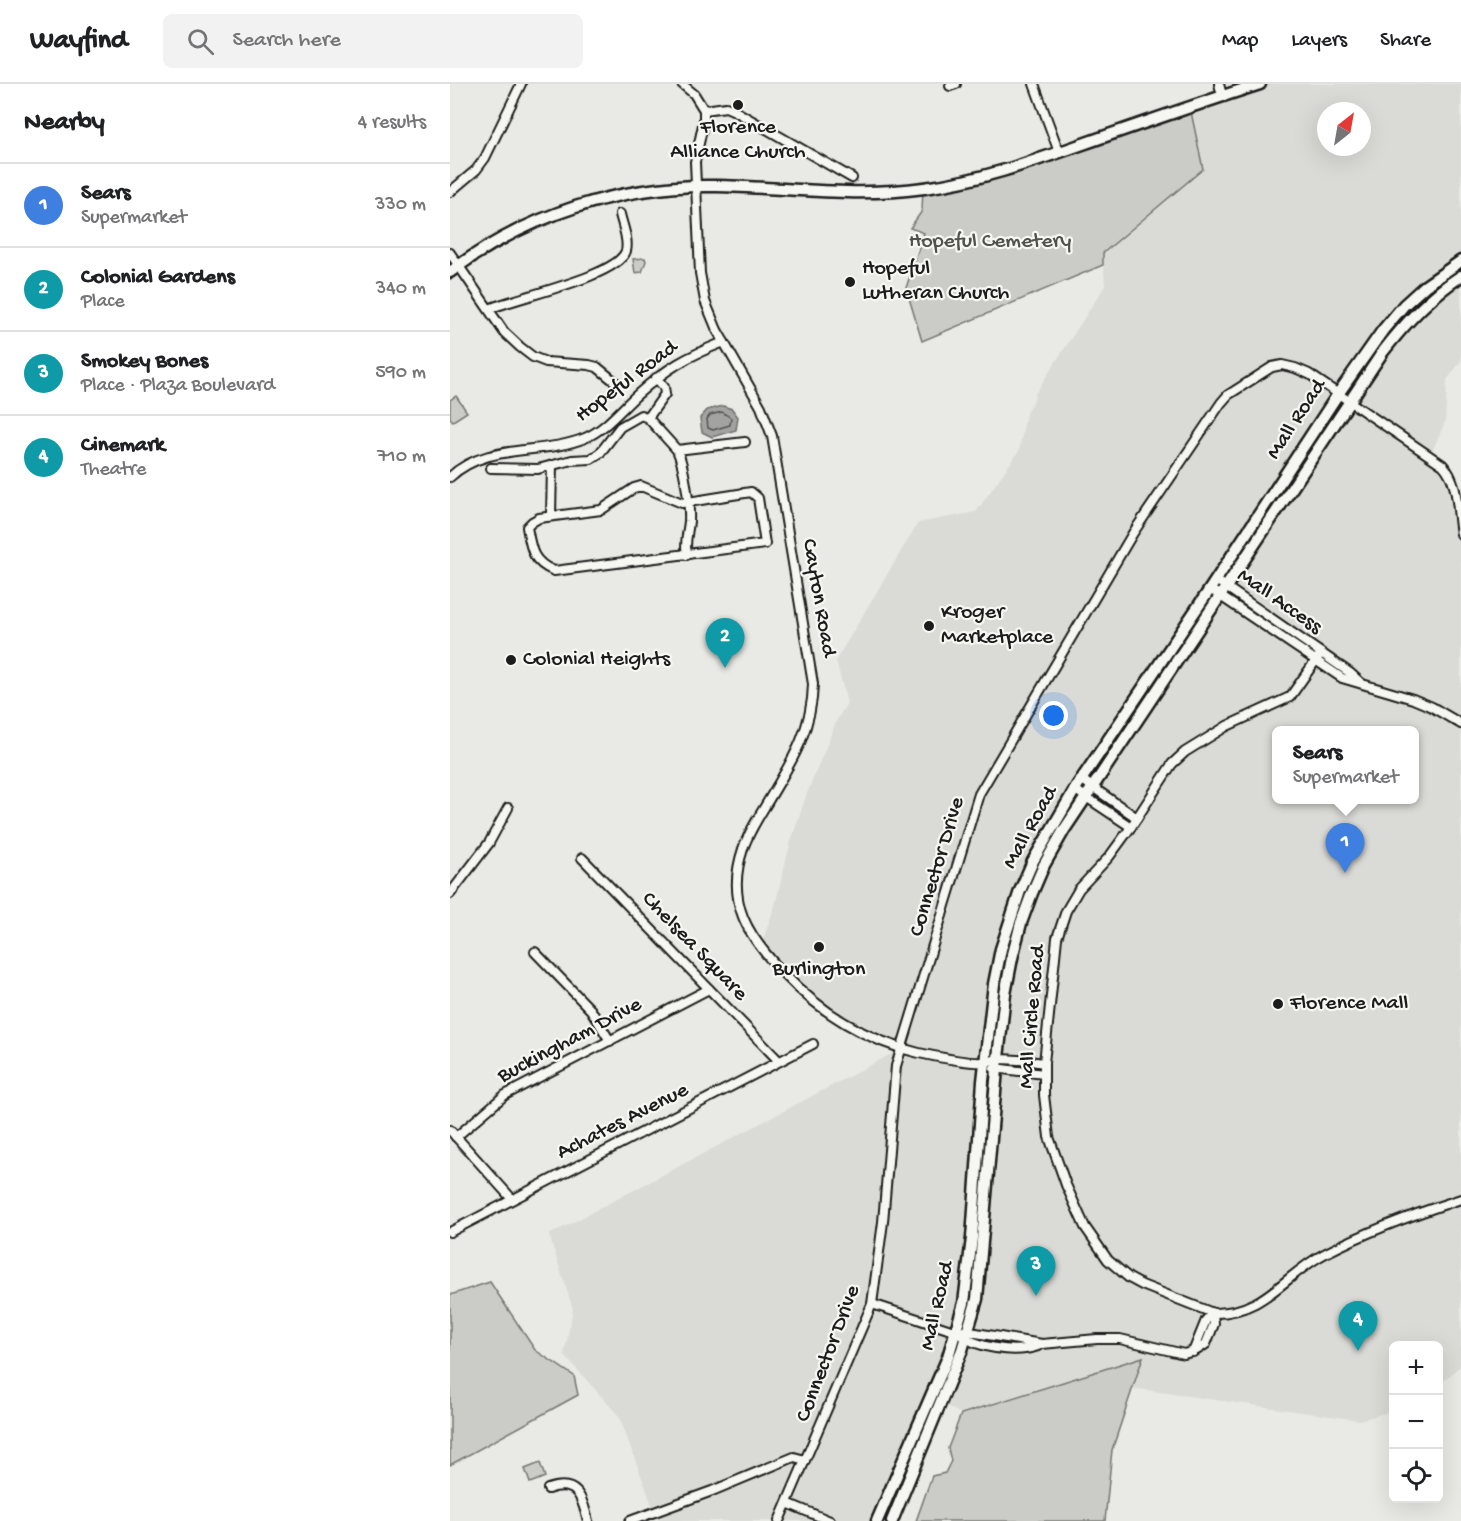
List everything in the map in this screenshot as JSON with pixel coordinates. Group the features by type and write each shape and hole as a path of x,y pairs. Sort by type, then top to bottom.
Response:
{"main road":[{"path":"454,269 511,234 573,208 632,192 696,186 842,193 923,188 1000,172 1059,152 1220,90 1260,84"},
{"name":"Mall Road","path":"877,1521 931,1398 957,1332 964,1303 972,1238 985,1062 994,984 1000,949 1033,861 1074,789 1383,330 1404,305 1425,286 1461,261"},
{"name":"Mall Road","path":"892,1521 942,1403 967,1335 977,1299 1005,994 1021,923 1044,865 1092,787 1396,334 1427,302 1461,276"}],"street":[{"path":"450,192 476,170 485,158 521,84"},
{"path":"682,84 694,94 704,110 726,107 735,111 852,178"},
{"path":"1034,84 1059,152"},
{"name":"Cayton Road","path":"704,110 695,162 702,285 710,316 760,407 772,436 813,684 811,712 803,740 752,827 743,848 737,873 741,911 757,944 809,998 861,1032 902,1048 937,1057 985,1062"},
{"path":"489,309 588,277 615,264 623,257 627,246 620,214"},
{"path":"450,253 454,269 489,309 504,332 533,357 546,362 589,364 597,367 619,385"},
{"name":"Hopeful Road","path":"450,477 466,464 484,456 569,444 587,437 606,425 656,378 689,356 724,342"},
{"name":"Connector Drive","path":"779,1521 872,1304 883,1222 895,1073 979,794 1140,523 1228,395 1272,368 1282,365 1309,374 1338,394"},
{"path":"648,418 665,394 664,387 656,378"},
{"path":"1338,394 1431,454 1446,468 1455,488 1461,534"},
{"path":"491,468 538,469 591,459 600,453 620,427 638,416 648,418 677,450 682,461 689,517 685,537 687,555"},
{"path":"677,450 746,442"},
{"path":"551,516 552,465"},
{"path":"641,486 676,502 687,502 751,492 758,498 765,544 554,571 546,568 532,553 527,527 539,518 601,510 634,488 641,486"},
{"name":"Mall Access","path":"1213,585 1316,661"},
{"name":"Mall Access","path":"1223,592 1321,653"},
{"path":"1321,653 1350,672 1364,686"},
{"name":"Mall Circle Road","path":"1321,653 1290,697 1227,726 1179,758 1162,777 1131,827 1079,889 1061,924 1057,938 1044,1063 1045,1114 1054,1153 1085,1227 1108,1260 1129,1278 1213,1313 1246,1309 1264,1299 1322,1255 1380,1228 1461,1199"},
{"path":"1316,661 1342,678 1364,686 1388,690 1459,719"},
{"path":"1081,779 1137,818"},
{"path":"1074,789 1131,827"},
{"path":"450,894 489,843 507,808"},
{"name":"Chelsea Square","path":"582,858 779,1061"},
{"path":"535,952 591,1010 610,1041"},
{"name":"Buckingham Drive","path":"456,1137 505,1095 709,989"},
{"name":"Achates Avenue","path":"450,1232 813,1044"},
{"path":"985,1062 1044,1074"},
{"path":"997,1064 1044,1063"},
{"path":"450,1130 512,1199"},
{"path":"872,1304 1006,1348 1027,1349 1042,1344 1120,1339 1144,1343 1177,1353 1193,1352 1206,1320 1213,1313"},
{"path":"630,1521 712,1491 794,1456 806,1460"},
{"path":"548,1489 566,1486 574,1490 583,1502 588,1521"},
{"path":"787,1503 830,1521"}],"shaded area":[{"path":"1260,84 1461,84 1461,261 1404,305 1080,781 1026,878 992,997 972,1238 957,1332 877,1521 658,1521 619,1416 564,1355 573,1309 549,1235 901,1049 824,1010 763,953 765,946 762,943 806,796 837,720 847,703 836,660 918,523 976,512 1019,451 1026,413 1035,394 1105,286 1103,253 1203,169 1190,107"},
{"name":"Florence Mall","path":"1461,276 1461,361 1447,380 1445,422 1431,454 1446,468 1461,534 1461,713 1456,721 1461,724 1461,1365 1443,1381 1443,1341 1389,1341 1389,1412 1359,1420 1131,1388 1142,1357 961,1414 942,1403 977,1299 1012,958 1044,865 1382,353","holes":["1320,656 1362,685 1316,661"]}],"green space":[{"name":"Hopeful Cemetery","path":"1190,107 1203,169 1103,253 1103,265 922,341 906,288 924,233 910,228 922,211 923,188 962,181"},
{"path":"645,258 642,272 635,273 633,259"},
{"path":"456,396 467,412 453,421 450,418 450,400"},
{"path":"490,1282 535,1350 574,1376 578,1395 450,1465 450,1295"},
{"path":"1143,1357 1112,1450 1105,1521 916,1521 932,1476 945,1473 951,1461 948,1448 961,1414"},
{"path":"540,1463 545,1477 530,1483 525,1469"}],"water":[{"path":"723,406 732,409 738,417 736,430 712,437 702,432 700,418 707,410"}],"place":[{"name":"Florence Alliance Church","path":"738,105"},
{"name":"Hopeful Lutheran Church","path":"850,282"},
{"name":"Kroger Marketplace","path":"929,626"},
{"name":"Colonial Heights","path":"511,660"},
{"name":"Colonial Gardens","path":"725,668"},
{"name":"Sears","path":"1345,873"},
{"name":"Burlington","path":"819,947"},
{"name":"Florence Mall","path":"1278,1004"},
{"name":"Smokey Bones","path":"1036,1296"},
{"name":"Cinemark","path":"1358,1351"}]}
